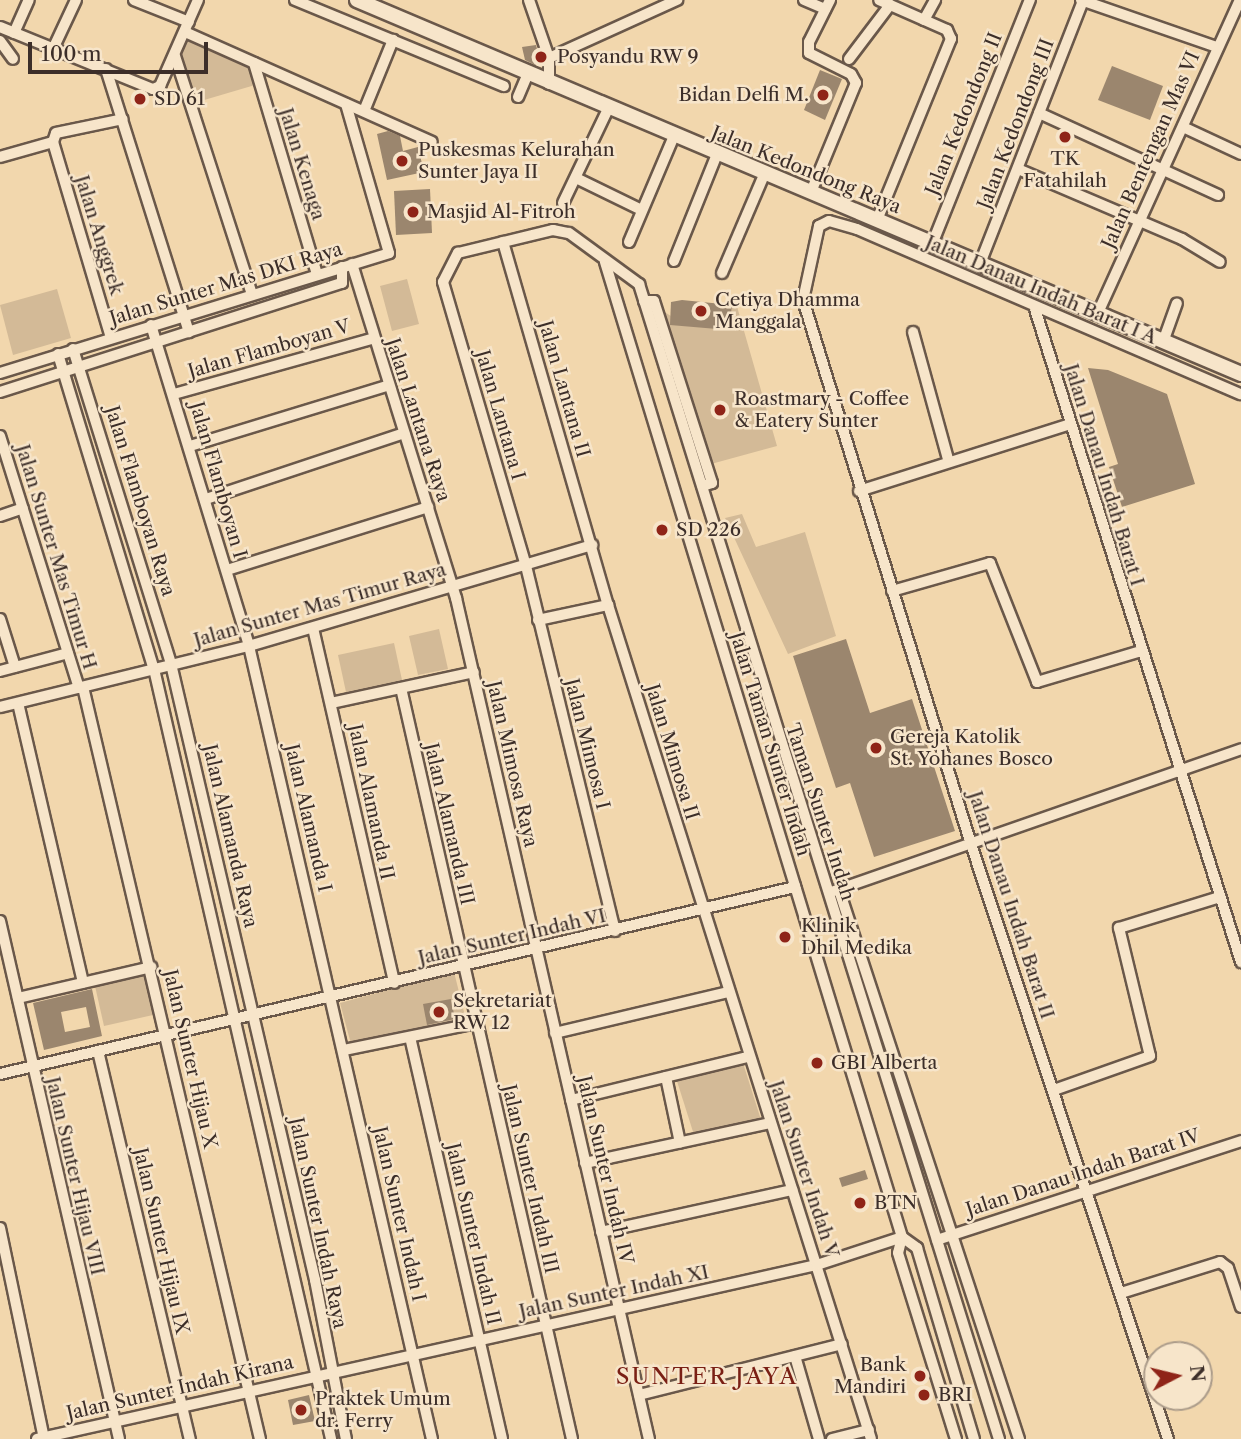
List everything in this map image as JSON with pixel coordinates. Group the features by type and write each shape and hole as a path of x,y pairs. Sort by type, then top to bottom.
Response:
{"street":[{"path":"14,33 29,0"},
{"path":"53,49 76,0"},
{"path":"134,0 152,4 187,27 254,63 432,142"},
{"path":"0,27 157,89 175,56 198,0"},
{"path":"295,0 504,86"},
{"name":"Jalan Kedondong Raya","path":"357,0 764,175 981,261 1097,315 1241,374"},
{"path":"529,0 549,58 549,83"},
{"path":"549,58 677,0"},
{"path":"804,0 828,5 809,42 809,53 851,74 856,83 811,192"},
{"path":"877,220 951,38 947,30 878,0"},
{"path":"924,20 935,0"},
{"name":"Jalan Kedondong II","path":"933,242 1030,0"},
{"path":"1082,0 1217,47"},
{"name":"Jalan Kedondong III","path":"981,261 1082,0"},
{"path":"1115,12 1121,0"},
{"name":"Jalan Bentengan Mas VI","path":"1097,315 1240,0"},
{"path":"849,60 890,5"},
{"path":"364,111 393,40"},
{"path":"0,41 13,59"},
{"path":"175,56 252,294"},
{"name":"Jalan Kenaga","path":"254,63 317,275"},
{"path":"106,69 189,332"},
{"path":"518,97 528,74"},
{"name":"Jalan Sunter Mas DKI Raya","path":"73,349 389,253 346,104"},
{"path":"563,203 608,109"},
{"path":"1039,113 1218,195"},
{"path":"0,158 53,142 56,133 123,119"},
{"path":"1183,127 1241,154"},
{"path":"629,242 674,136"},
{"name":"Jalan Anggrek","path":"53,142 111,338"},
{"path":"674,261 717,154"},
{"path":"1018,169 1139,220 1220,262"},
{"path":"722,273 764,175"},
{"path":"576,178 642,211"},
{"name":"Jalan Danau Indah Barat I A","path":"803,300 817,232 829,221 857,229 1035,309 1241,394"},
{"path":"503,242 560,230 589,248 605,262"},
{"name":"Jalan Lantana I","path":"503,242 458,253 444,274 526,566"},
{"name":"Jalan Lantana II","path":"503,242 592,545"},
{"name":"Taman Sunter Indah","path":"605,262 634,276 644,301 999,1439"},
{"name":"Jalan Taman Sunter Indah","path":"605,262 902,1237 898,1253 956,1439"},
{"path":"0,391 342,283 347,265"},
{"name":"Jalan Lantana Raya","path":"347,265 453,586"},
{"name":"Jalan Danau Indah Barat II","path":"803,300 859,491 970,841 1168,1439"},
{"path":"1163,342 1177,303"},
{"name":"Jalan Danau Indah Barat I","path":"1035,309 1140,651 1241,962"},
{"name":"Jalan Flamboyan I","path":"151,325 250,646"},
{"path":"913,332 948,458"},
{"name":"Jalan Flamboyan V","path":"174,394 373,338"},
{"path":"0,373 73,349"},
{"name":"Jalan Flamboyan Raya","path":"73,349 171,664"},
{"name":"Jalan Flamboyan Raya","path":"58,354 154,669"},
{"path":"190,446 388,385"},
{"path":"859,491 948,458 1070,424"},
{"path":"206,499 404,433"},
{"name":"Jalan Sunter Mas Timur H","path":"0,436 5,471 23,508 81,687"},
{"path":"227,570 428,507"},
{"path":"0,516 23,508"},
{"name":"Jalan Sunter Mas Timur Raya","path":"0,707 250,646 592,545"},
{"name":"Jalan Mimosa II","path":"592,545 608,605 704,909"},
{"path":"892,591 990,563 1037,682 1140,651"},
{"name":"Jalan Mimosa I","path":"526,566 615,931"},
{"name":"Jalan Mimosa Raya","path":"453,586 536,950"},
{"path":"538,620 608,605"},
{"path":"0,619 15,667"},
{"name":"Jalan Alamanda II","path":"313,628 394,983"},
{"name":"Jalan Alamanda I","path":"250,646 332,997"},
{"path":"0,671 68,653"},
{"name":"Jalan Alamanda Raya","path":"171,664 254,1015"},
{"name":"Jalan Alamanda Raya","path":"154,669 236,1019"},
{"path":"331,703 474,672"},
{"name":"Jalan Sunter Hijau X","path":"81,687 151,967 260,1439"},
{"name":"Jalan Alamanda III","path":"401,688 464,967"},
{"path":"18,703 83,983"},
{"path":"827,893 970,841 1241,750"},
{"name":"Jalan Sunter Indah VI","path":"0,1074 795,887"},
{"path":"839,890 1019,1439"},
{"path":"1054,1090 1145,1061 1151,1054 1119,928 1220,897"},
{"name":"Jalan Sunter Indah V","path":"704,909 748,1057 870,1435"},
{"name":"Jalan Sunter Hijau VIII","path":"0,921 118,1439"},
{"name":"Jalan Sunter Indah IV","path":"536,950 649,1439"},
{"path":"18,998 151,967"},
{"name":"Jalan Sunter Indah III","path":"464,967 572,1439"},
{"path":"555,1033 729,992"},
{"name":"Jalan Sunter Indah I","path":"332,997 432,1439"},
{"name":"Jalan Sunter Indah Raya","path":"254,1015 346,1439"},
{"name":"Jalan Sunter Indah Raya","path":"236,1019 331,1439"},
{"path":"344,1050 477,1023"},
{"name":"Jalan Sunter Indah II","path":"410,1037 502,1439"},
{"name":"Jalan Sunter Hijau IX","path":"98,1051 190,1439"},
{"path":"571,1100 748,1057"},
{"path":"666,1077 680,1143"},
{"path":"585,1163 770,1123"},
{"name":"Jalan Danau Indah Barat IV","path":"937,1240 1086,1188 1241,1141"},
{"path":"601,1232 792,1190"},
{"path":"0,1228 41,1438"},
{"name":"Jalan Taman Sunter Indah","path":"902,1237 917,1248 974,1439"},
{"name":"Jalan Sunter Indah XI","path":"331,1372 817,1265 902,1237"},
{"path":"1121,1293 1220,1262 1228,1268 1241,1307"},
{"path":"639,1395 842,1345"},
{"path":"795,1356 819,1439"},
{"name":"Jalan Sunter Indah Kirana","path":"41,1438 331,1372"},
{"path":"952,1425 968,1420"},
{"path":"832,1439 870,1435"}],"shaded area":[{"path":"187,36 251,66 255,85 194,103 179,56"},
{"path":"407,279 419,324 392,331 380,286"},
{"path":"57,289 71,338 13,355 0,305"},
{"path":"736,303 777,446 711,464 657,307 680,322"},
{"path":"742,514 756,547 805,532 836,636 788,654 725,518"},
{"path":"439,629 448,669 418,675 409,636"},
{"path":"394,643 402,680 346,692 338,655"},
{"path":"454,972 466,1020 351,1044 340,1003"},
{"path":"145,975 153,1015 104,1026 95,986"},
{"path":"743,1063 762,1123 695,1138 676,1078"}],"building":[{"path":"536,45 541,64 535,65 525,60 522,47"},
{"path":"1112,66 1163,86 1150,120 1098,100"},
{"name":"Bidan Delfi M.","path":"820,70 842,79 825,120 804,110"},
{"name":"Puskesmas Kelurahan Sunter Jaya II","path":"388,131 400,136 403,151 418,147 424,172 387,180 377,134"},
{"name":"Masjid Al-Fitroh","path":"430,189 432,233 396,235 394,191"},
{"name":"Cetiya Dhamma Manggala","path":"682,300 732,305 729,330 670,325 671,302"},
{"path":"1088,368 1108,370 1167,394 1195,484 1122,507 1109,467 1118,464"},
{"name":"Gereja Katolik St. Yohanes Bosco","path":"846,639 870,713 912,699 955,831 874,857 850,783 836,788 793,656"},
{"path":"92,989 102,1036 44,1050 33,1003","holes":["86,1007 90,1027 65,1032 61,1012"]},
{"name":"Sekretariat RW 12","path":"451,999 455,1019 427,1025 423,1004"},
{"path":"865,1170 868,1179 842,1187 839,1178"},
{"name":"Praktek Umum dr. Ferry","path":"309,1395 315,1421 293,1425 288,1400"}],"place":[{"name":"Posyandu RW 9","path":"541,57"},
{"name":"Bidan Delfi M.","path":"823,95"},
{"name":"SD 61","path":"140,99"},
{"name":"TK Fatahilah","path":"1065,137"},
{"name":"Puskesmas Kelurahan Sunter Jaya II","path":"402,161"},
{"name":"Masjid Al-Fitroh","path":"413,212"},
{"name":"Cetiya Dhamma Manggala","path":"701,311"},
{"name":"Roastmary - Coffee & Eatery Sunter","path":"720,410"},
{"name":"SD 226","path":"662,530"},
{"name":"Gereja Katolik St. Yohanes Bosco","path":"876,748"},
{"name":"Klinik Dhil Medika","path":"785,937"},
{"name":"Sekretariat RW 12","path":"439,1012"},
{"name":"GBI Alberta","path":"817,1063"},
{"name":"BTN","path":"860,1203"},
{"name":"Bank Mandiri","path":"920,1376"},
{"name":"BRI","path":"924,1395"},
{"name":"Praktek Umum dr. Ferry","path":"301,1410"}],"district":[{"name":"SUNTER JAYA","path":"707,1376"}]}
